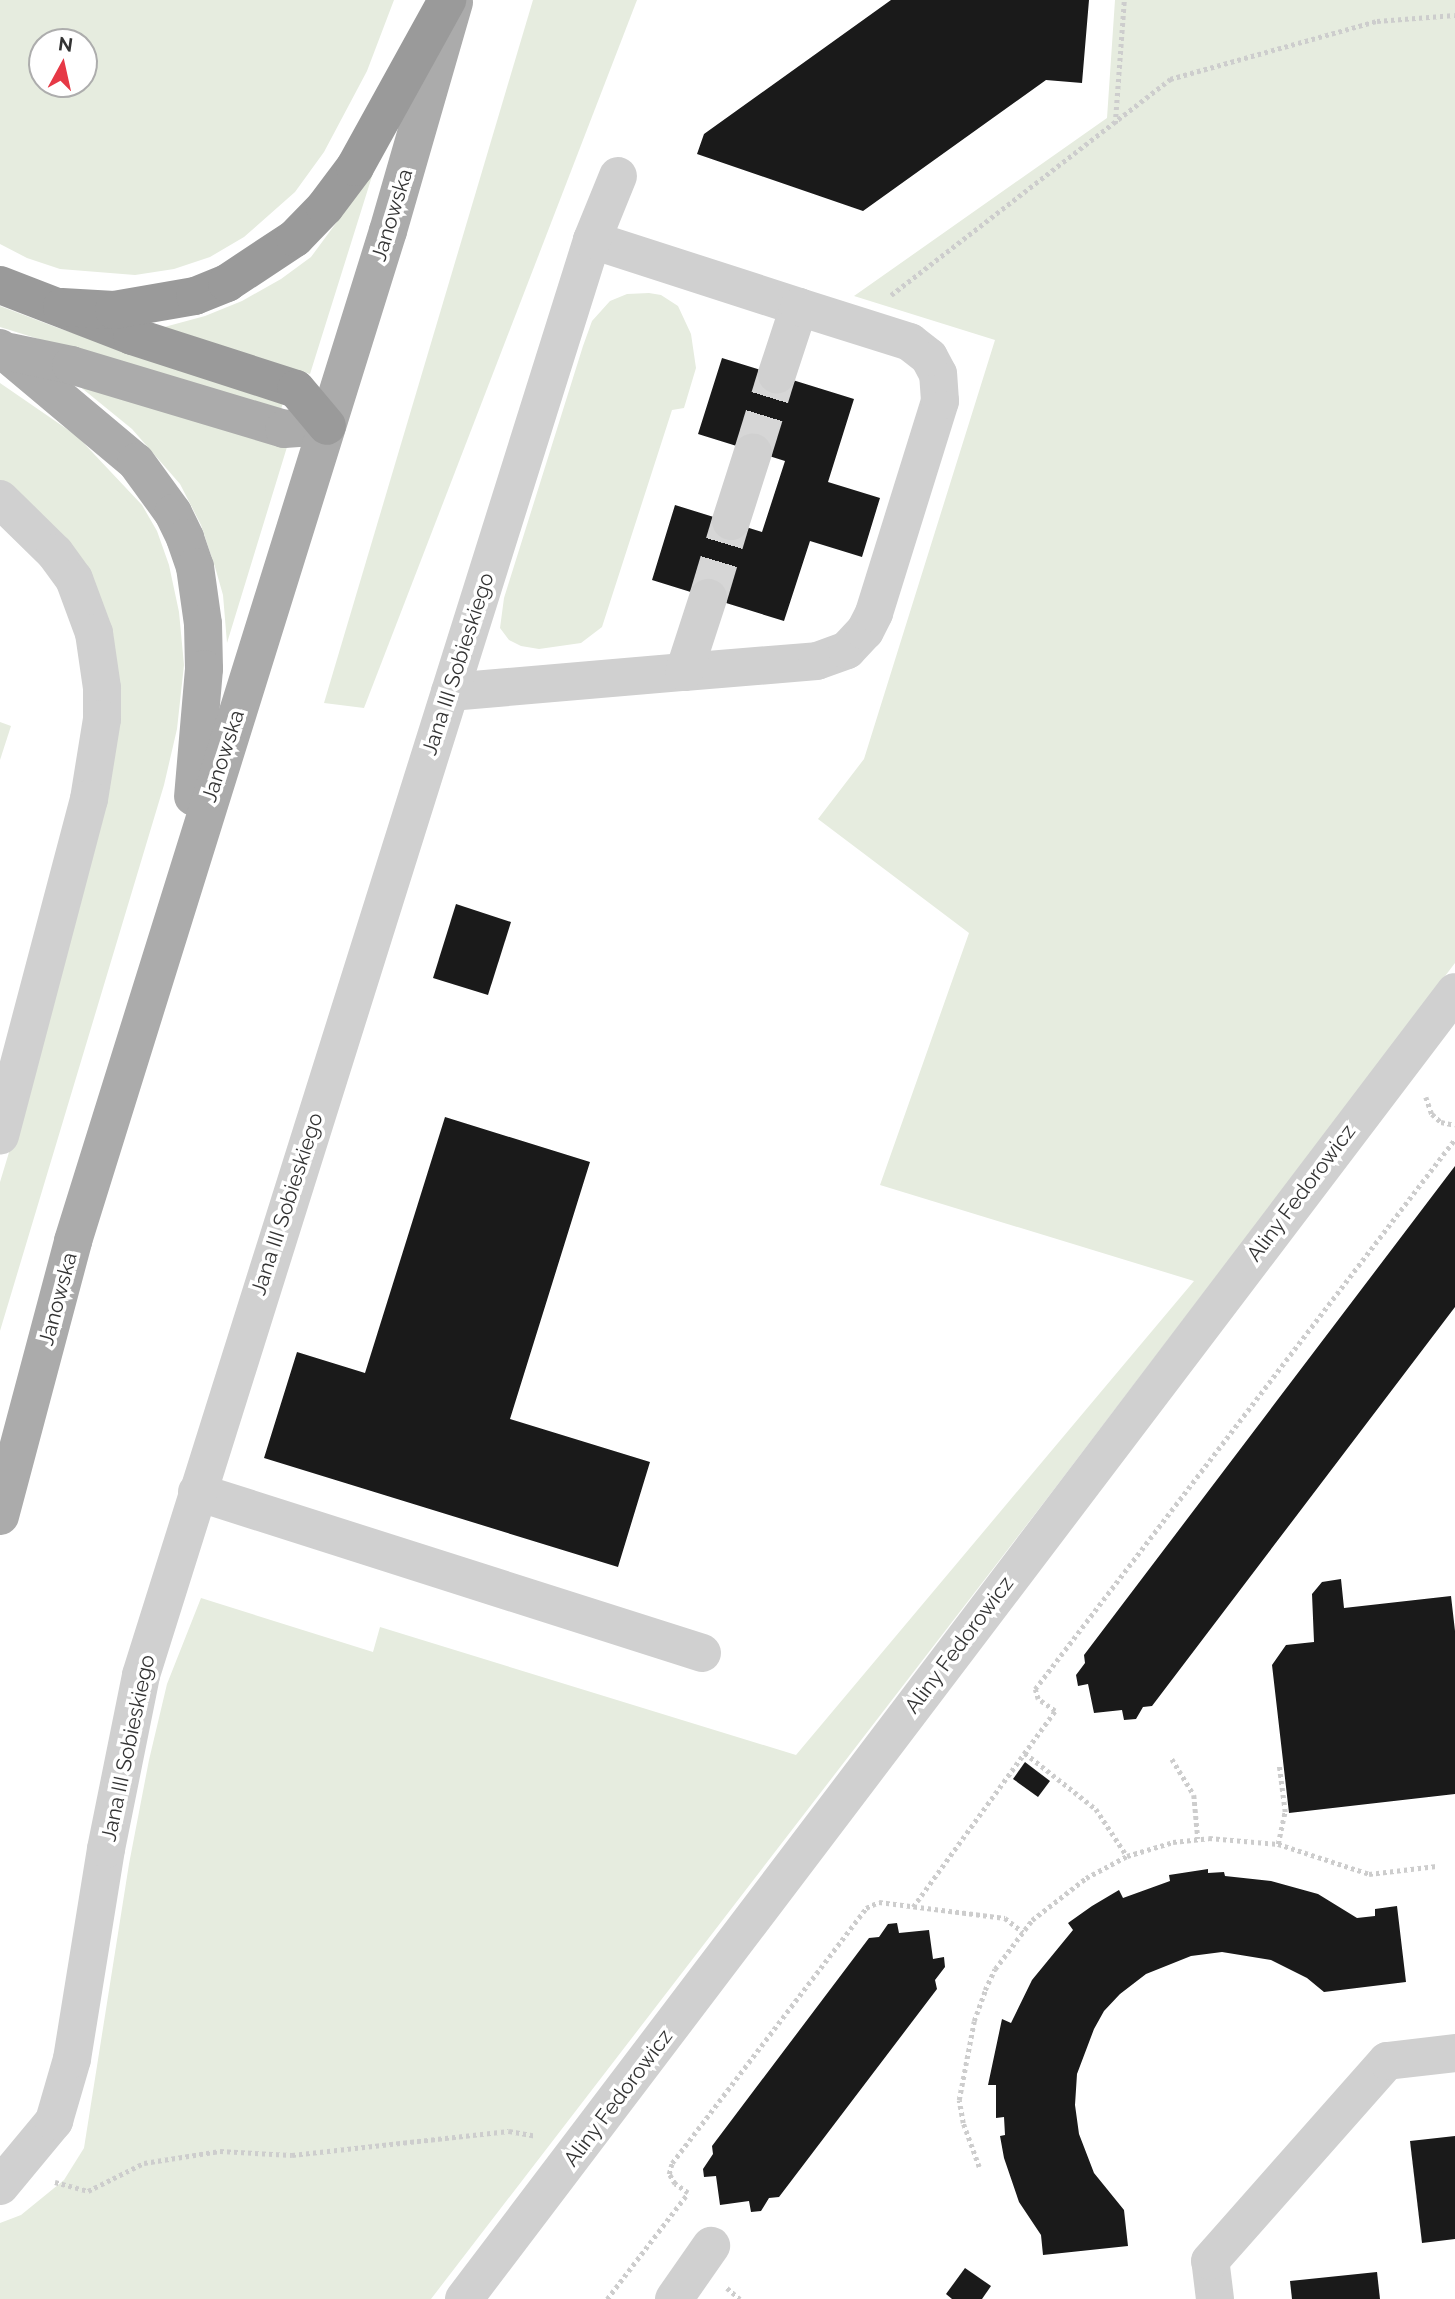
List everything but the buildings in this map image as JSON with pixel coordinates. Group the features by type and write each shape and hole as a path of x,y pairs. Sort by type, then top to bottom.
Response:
{"highway":[{"path":"62,307 114,310 157,306 195,296 227,283 295,238 355,167 447,0"},
{"path":"0,285 132,336 296,388 327,426"}],"main road":[{"name":"Janowska","path":"0,1516 73,1241 327,426 455,0"},
{"path":"2,350 71,365 284,429 327,426"},
{"path":"2,350 136,463 166,503 185,538 199,590 204,669 186,873"}],"street":[{"name":"Jana III Sobieskiego","path":"4,2175 54,2121 72,2059 106,1849 141,1675 592,240 618,176"},
{"path":"450,692 817,661 847,650 865,631 874,613 940,401 938,374 929,357 909,342 592,240"},
{"path":"777,374 799,307"},
{"path":"732,521 753,452"},
{"path":"0,499 55,553 74,579 94,633 102,698 102,719 89,799 3,1113"},
{"path":"684,672 708,598"},
{"name":"Aliny Fedorowicz","path":"464,2299 1455,992"},
{"path":"197,1492 702,1653"},
{"path":"1215,2299 1210,2261 1387,2061 1455,2053"},
{"path":"674,2299 711,2246"}],"path":[{"path":"1115,124 1124,0"},
{"path":"853,323 1115,124 1170,79 1377,21 1455,15"},
{"path":"1424,1091 1432,1114 1440,1122 1455,1125"},
{"path":"913,1906 1055,1711 1038,1699 1035,1689 1455,1139"},
{"path":"1025,1753 1096,1809 1127,1856"},
{"path":"1172,1759 1194,1795 1198,1839"},
{"path":"1278,1844 1285,1812 1279,1765"},
{"path":"979,2167 960,2111 960,2083 974,2021 995,1969 1032,1920 1076,1885 1127,1856 1173,1842 1198,1839 1250,1839 1278,1844 1369,1874 1437,1866"},
{"path":"607,2299 688,2193 675,2184 669,2174 672,2163 866,1908 879,1902 1005,1918 1023,1932"},
{"path":"4,2175 88,2191 144,2162 220,2151 292,2155 509,2131 581,2146"}],"shaded area":[{"path":"0,0 394,0 367,71 324,152 295,192 244,237 210,257 174,269 135,275 60,269 27,258 0,244"},
{"path":"533,0 637,0 364,708 324,703"},
{"path":"1115,0 1455,0 1455,963 431,2299 0,2299 0,2223 21,2215 64,2180 84,2148 129,1864 149,1760 167,1684 201,1598 373,1652 380,1627 796,1755 1194,1281 880,1185 969,933 818,819 864,759 995,340 854,296 1107,118"},
{"path":"373,173 310,374 157,329 205,316 242,301 281,279 311,257"},
{"path":"627,294 661,295 678,306 691,334 696,368 684,408 672,410 602,627 581,643 539,649 521,646 509,640 500,628 504,598 592,321 610,301"},
{"path":"0,306 58,328 283,402 280,414 0,327"},
{"path":"0,383 77,436 142,505 157,531 169,565 179,612 184,665 177,729 164,785 0,1331 0,1182 24,1103 114,675 0,486"},
{"path":"78,385 287,447 227,643 223,595 215,567 201,525 180,484 132,429"},
{"path":"0,722 11,726 0,760"}],"tunnel":[{"path":"753,452 777,374"},
{"path":"708,598 731,521"}]}
